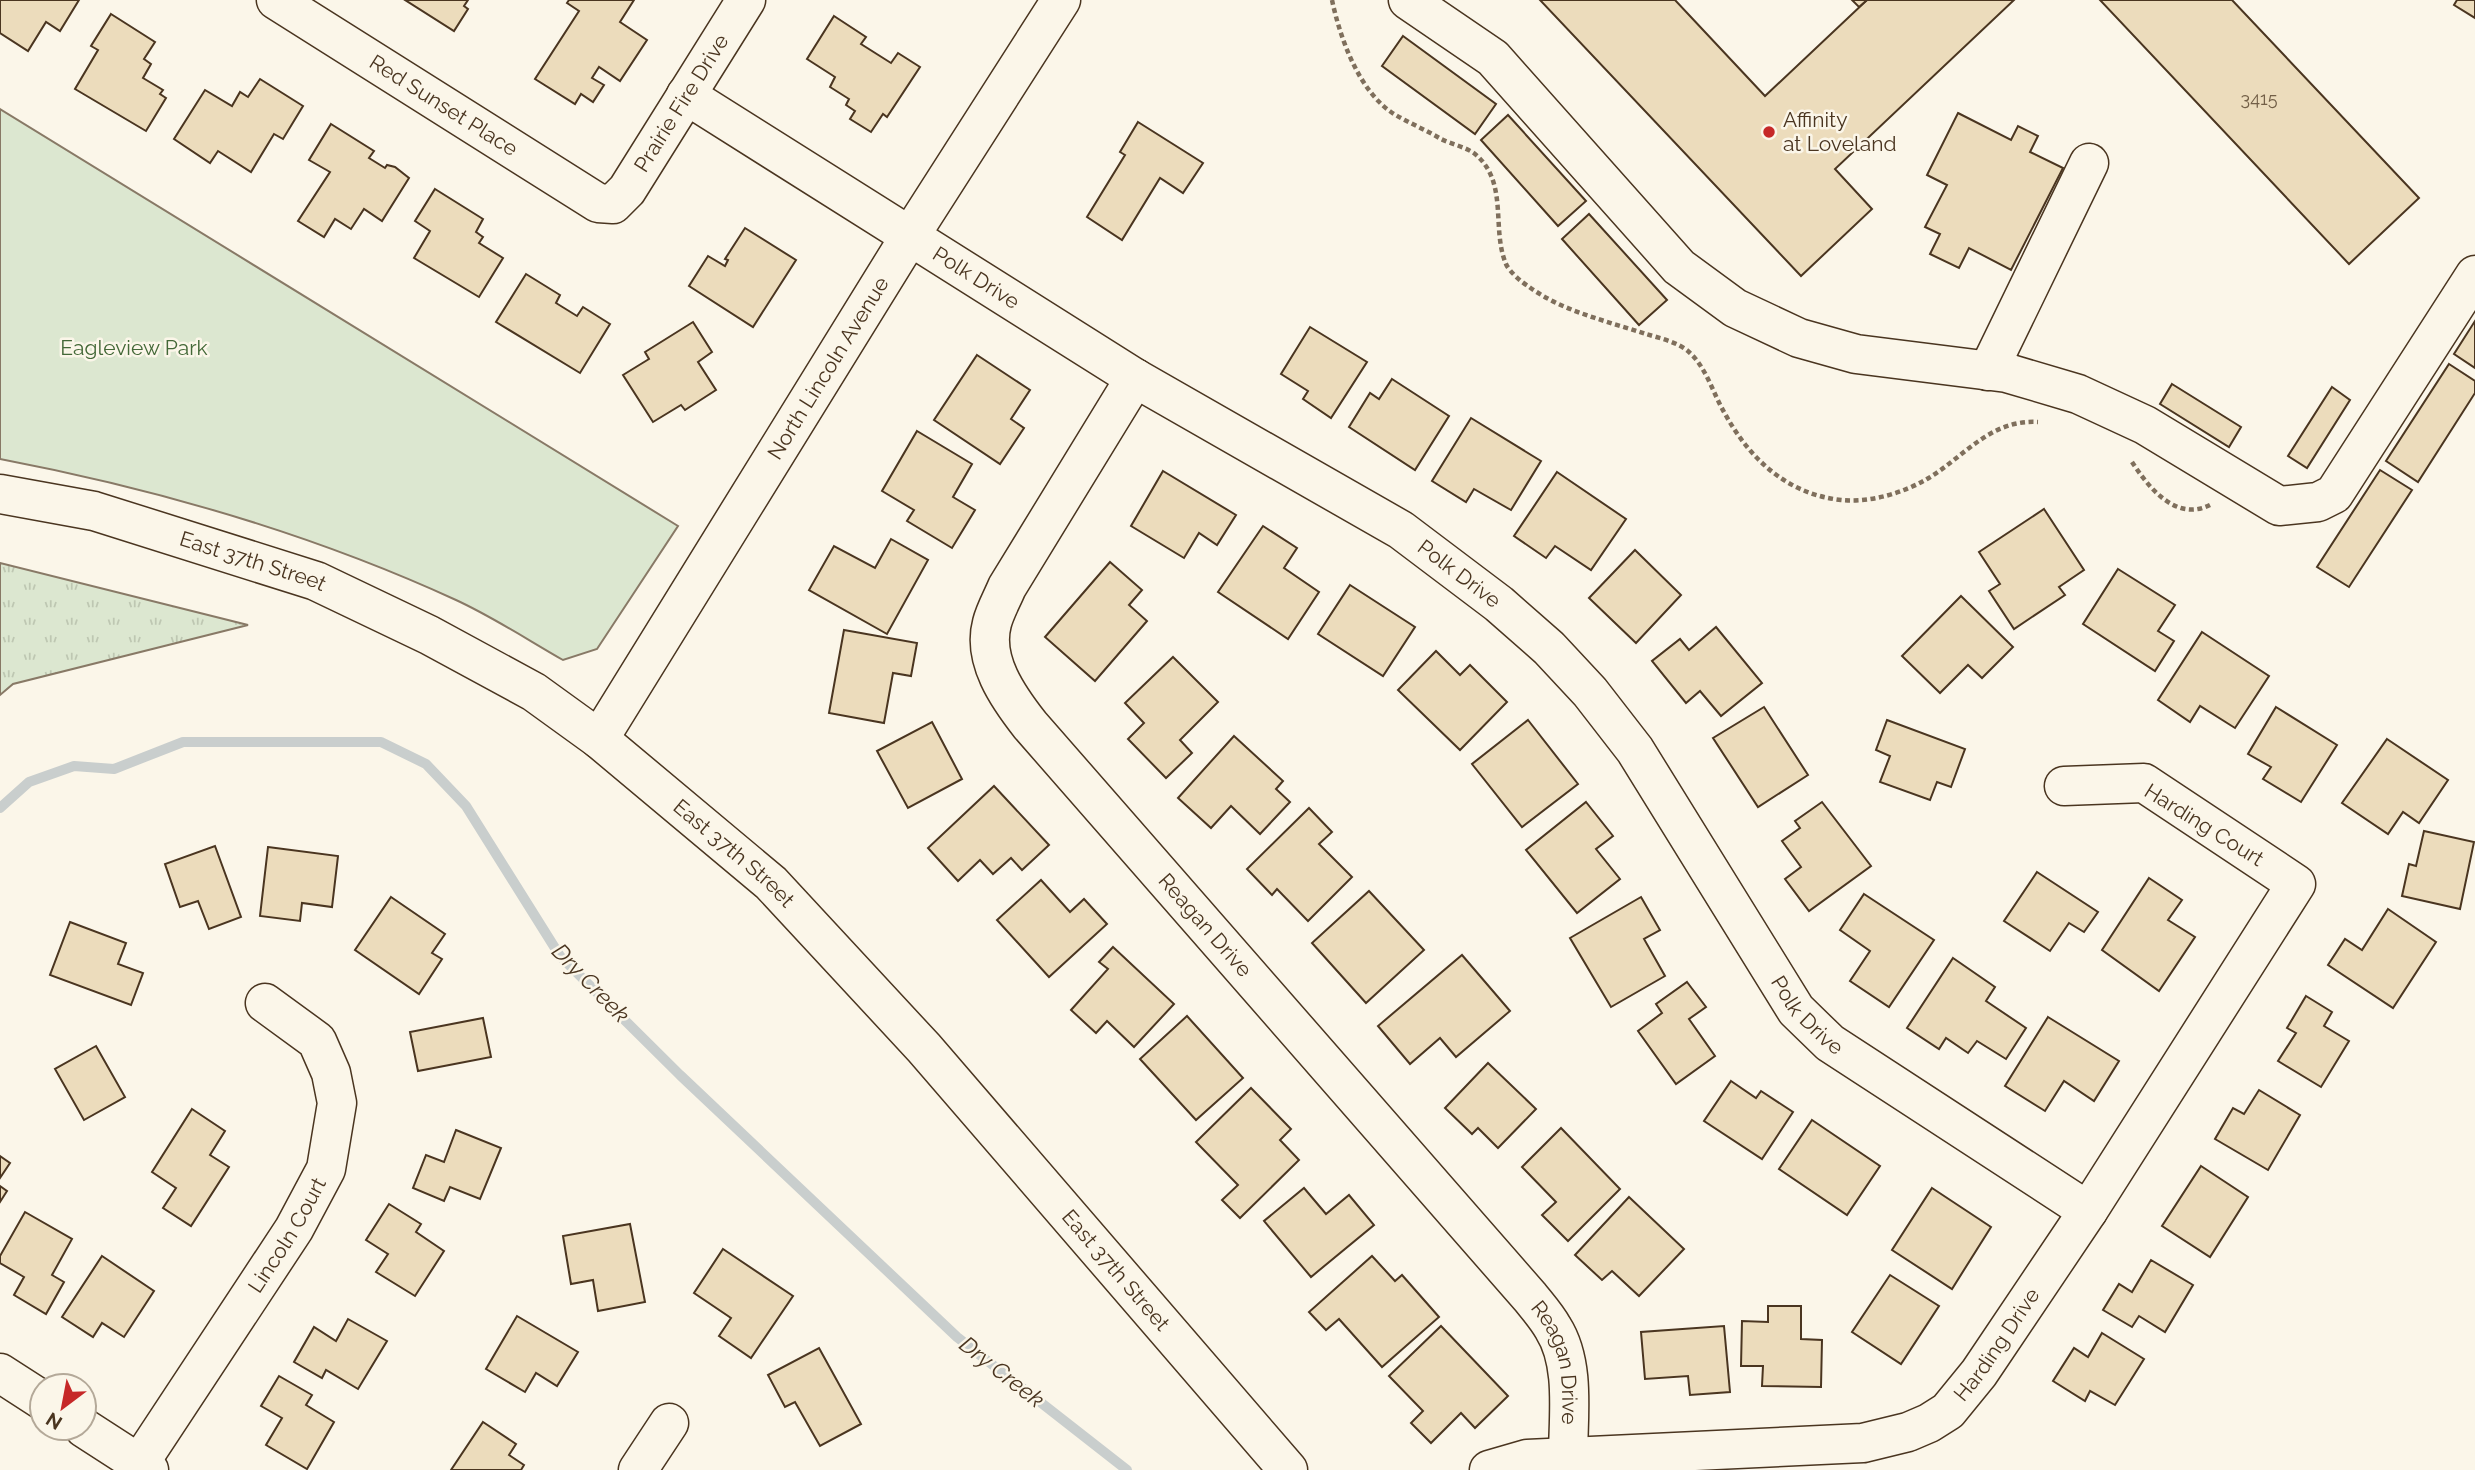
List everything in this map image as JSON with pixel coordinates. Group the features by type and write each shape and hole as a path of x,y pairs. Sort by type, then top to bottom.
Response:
{"street":[{"name":"Red Sunset Place","path":"276,0 598,203 613,204"},
{"name":"Prairie Fire Drive","path":"613,204 627,190 746,0"},
{"name":"North Lincoln Avenue","path":"599,739 910,236 1061,0"},
{"path":"1412,1 1493,58 1679,267 1735,308 1799,338 1856,354 1988,371 2078,394 2145,425 2279,506 2318,502 2334,494 2475,275"},
{"name":"Polk Drive","path":"686,95 1135,378 1401,530 1499,604 1574,674 1635,750 1796,1010 1830,1044 2088,1211"},
{"path":"1988,371 2089,163"},
{"name":"Reagan Drive","path":"1135,378 1007,587 992,622 990,636 995,667 1012,702 1030,725 1521,1286 1555,1329 1564,1354 1568,1379 1568,1458"},
{"name":"East 37th Street","path":"0,494 94,511 316,582 429,635 522,686 599,739 771,883 925,1048 1288,1470"},
{"name":"Harding Court","path":"2064,786 2144,783 2296,884"},
{"name":"Harding Drive","path":"1489,1470 1527,1459 1863,1443 1908,1432 1948,1411 1979,1373 2088,1211 2296,884"},
{"name":"Lincoln Court","path":"142,1468 294,1229 326,1168 337,1103 331,1073 317,1041 265,1003"},
{"path":"0,1373 28,1391"},
{"path":"638,1470 668,1423"},
{"path":"98,1437 142,1468"}],"green space":[{"name":"Eagleview Park","path":"0,109 678,526 597,649 563,660 470,607 401,576 289,534 175,499 0,459"},
{"path":"0,563 248,625 13,684 0,695"}],"building":[{"path":"0,0 79,0 60,31 46,22 28,51 0,33"},
{"path":"405,0 468,0 464,6 468,9 454,31"},
{"path":"569,0 634,0 620,22 647,40 620,81 599,67 592,78 604,85 593,102 581,94 575,104 535,79 579,11 567,3"},
{"name":"Affinity at Loveland","path":"1540,0 1675,0 1765,96 1867,0 2014,0 1835,169 1872,209 1801,276"},
{"path":"1852,0 1867,0 1859,7"},
{"path":"2100,0 2232,0 2419,198 2349,264"},
{"path":"2457,0 2475,0 2475,18 2454,5"},
{"path":"111,14 155,42 144,59 151,64 143,78 163,90 160,94 166,98 146,131 75,89 98,50 91,46"},
{"path":"834,16 866,37 861,44 891,63 898,53 920,67 887,117 883,114 871,132 850,119 855,111 846,105 849,99 830,87 835,77 807,59"},
{"path":"1403,36 1496,104 1475,134 1382,66"},
{"path":"260,79 303,106 283,139 274,134 251,172 218,151 210,163 174,139 205,90 232,106 240,92 248,97"},
{"path":"1958,113 2011,140 2018,126 2038,136 2030,152 2063,168 2011,270 1969,248 1959,268 1930,254 1940,234 1925,227 1947,185 1927,175"},
{"path":"1508,115 1586,201 1558,226 1481,140"},
{"path":"1138,122 1203,163 1183,193 1160,178 1122,240 1087,217 1125,155 1120,152"},
{"path":"331,124 374,151 369,158 385,168 387,165 395,167 409,178 382,221 364,209 351,229 335,219 324,237 298,221 330,172 309,160"},
{"path":"435,189 483,219 476,232 483,237 479,243 503,258 479,297 414,258 430,231 415,221"},
{"path":"1589,214 1667,300 1639,325 1562,239"},
{"path":"745,228 796,260 753,327 689,286 708,256 725,266 728,260 725,259"},
{"path":"526,274 560,295 556,303 577,316 583,307 610,324 580,373 496,322"},
{"path":"2475,321 2475,368 2454,354"},
{"path":"693,322 712,352 698,362 716,390 685,410 681,405 653,422 623,375 649,359 645,352"},
{"path":"1310,327 1367,362 1331,418 1303,399 1308,391 1281,374"},
{"path":"977,355 1030,390 1011,419 1024,428 1000,464 934,420"},
{"path":"2449,364 2475,381 2475,393 2418,482 2386,461"},
{"path":"1392,379 1449,416 1415,470 1349,427 1370,393 1379,399"},
{"path":"2172,384 2241,427 2229,447 2160,404"},
{"path":"2332,387 2350,400 2307,468 2288,456"},
{"path":"1471,418 1541,461 1511,510 1474,489 1466,502 1432,481"},
{"path":"917,431 972,464 953,497 975,510 952,548 907,521 914,510 882,491"},
{"path":"2380,470 2412,490 2349,587 2317,567"},
{"path":"1163,471 1236,515 1217,545 1199,533 1184,558 1131,526"},
{"path":"1557,472 1626,519 1591,570 1555,546 1546,558 1514,536"},
{"path":"2044,509 2084,570 2059,587 2065,595 2014,629 1989,591 2000,584 1979,552"},
{"path":"1263,526 1297,548 1284,568 1319,592 1288,639 1218,592"},
{"path":"891,539 928,560 887,634 809,590 834,546 875,568"},
{"path":"1635,550 1681,595 1636,643 1589,598"},
{"path":"1110,562 1142,590 1129,605 1147,621 1095,681 1045,637"},
{"path":"2118,569 2175,605 2158,631 2174,641 2155,671 2083,624"},
{"path":"1350,585 1415,627 1383,676 1318,634"},
{"path":"1961,596 2013,647 1982,678 1968,665 1940,693 1902,656"},
{"path":"1716,627 1762,683 1721,716 1700,691 1686,703 1652,661 1680,639 1689,650"},
{"path":"844,630 917,643 911,676 893,673 884,723 829,713"},
{"path":"2202,632 2269,676 2235,728 2200,706 2190,722 2158,700"},
{"path":"1436,651 1460,675 1470,665 1507,702 1460,750 1398,690"},
{"path":"1173,657 1218,702 1180,740 1192,753 1166,778 1128,739 1144,723 1125,703"},
{"path":"1764,707 1808,775 1758,807 1713,738"},
{"path":"2276,707 2337,745 2301,802 2263,779 2271,767 2248,754"},
{"path":"1528,720 1578,784 1522,827 1472,764"},
{"path":"1887,720 1965,749 1951,787 1937,782 1930,800 1880,782 1890,756 1876,750"},
{"path":"932,722 962,779 908,808 877,751"},
{"path":"1234,736 1283,781 1276,789 1290,802 1260,834 1231,806 1211,828 1178,798"},
{"path":"2387,739 2448,780 2419,823 2403,812 2388,834 2342,803"},
{"path":"994,786 1049,845 1022,870 1011,858 993,874 980,860 958,881 928,848"},
{"path":"1586,802 1613,836 1596,849 1620,879 1577,913 1526,850"},
{"path":"1822,802 1871,866 1809,911 1785,879 1801,867 1782,841 1800,828 1795,821"},
{"path":"1309,808 1332,832 1319,844 1352,877 1308,921 1277,889 1272,895 1247,869"},
{"path":"2424,831 2474,842 2460,909 2402,896 2409,864 2416,866"},
{"path":"215,846 241,917 209,929 198,901 180,907 165,864"},
{"path":"268,847 338,856 332,907 302,903 300,921 260,916"},
{"path":"2037,872 2098,912 2084,932 2069,923 2050,951 2004,921"},
{"path":"2149,878 2182,900 2168,920 2195,937 2159,991 2102,950"},
{"path":"1041,880 1070,912 1084,899 1107,924 1049,977 997,920"},
{"path":"1369,891 1424,950 1366,1003 1312,943"},
{"path":"1864,894 1934,940 1889,1007 1850,981 1870,951 1840,930"},
{"path":"391,897 445,934 432,953 442,959 419,994 355,950"},
{"path":"1641,897 1660,930 1644,939 1665,976 1611,1007 1570,938"},
{"path":"2388,909 2436,942 2393,1008 2328,965 2345,939 2362,950"},
{"path":"70,922 126,943 118,964 143,973 131,1005 50,975"},
{"path":"1113,947 1174,1004 1134,1047 1107,1021 1096,1033 1071,1010 1108,969 1099,962"},
{"path":"1462,955 1510,1011 1456,1057 1440,1038 1410,1064 1378,1026"},
{"path":"1953,958 1995,987 1986,1001 2026,1028 2006,1059 1977,1041 1968,1053 1946,1038 1939,1049 1907,1028"},
{"path":"1687,982 1706,1007 1689,1019 1715,1056 1676,1084 1638,1031 1662,1013 1656,1004"},
{"path":"2306,996 2332,1012 2324,1026 2349,1041 2321,1087 2278,1061 2296,1033 2287,1028"},
{"path":"1187,1016 1243,1078 1196,1120 1140,1059"},
{"path":"2048,1017 2119,1061 2094,1101 2064,1081 2045,1111 2005,1086"},
{"path":"483,1018 491,1057 418,1071 410,1032"},
{"path":"96,1046 125,1097 84,1120 55,1069"},
{"path":"1488,1063 1536,1109 1498,1148 1478,1128 1472,1134 1445,1108"},
{"path":"1731,1081 1756,1098 1761,1091 1793,1112 1762,1159 1704,1121"},
{"path":"1251,1088 1291,1129 1280,1140 1299,1160 1240,1218 1222,1200 1238,1185 1196,1142"},
{"path":"2259,1090 2300,1115 2268,1170 2215,1139 2233,1108 2244,1114"},
{"path":"192,1109 225,1131 210,1155 229,1167 191,1226 163,1208 176,1188 152,1172"},
{"path":"1812,1120 1880,1166 1847,1215 1779,1169"},
{"path":"1561,1128 1620,1189 1568,1241 1542,1215 1556,1202 1522,1167"},
{"path":"456,1130 501,1148 480,1199 450,1187 444,1201 413,1188 426,1155 444,1162"},
{"path":"0,1156 10,1163 0,1178"},
{"path":"2201,1166 2248,1197 2210,1257 2162,1226"},
{"path":"0,1186 7,1191 0,1202"},
{"path":"1304,1188 1326,1214 1349,1195 1374,1225 1311,1277 1264,1221"},
{"path":"1932,1188 1991,1227 1952,1289 1892,1250"},
{"path":"1629,1197 1684,1249 1639,1296 1612,1271 1602,1280 1575,1255"},
{"path":"389,1204 421,1224 416,1232 444,1251 415,1296 376,1272 388,1254 366,1240"},
{"path":"25,1212 72,1239 52,1275 64,1282 46,1314 14,1295 24,1277 0,1263 0,1256"},
{"path":"630,1224 645,1302 598,1311 593,1280 571,1284 563,1236"},
{"path":"723,1249 793,1296 751,1358 719,1336 731,1318 694,1293"},
{"path":"102,1256 154,1291 124,1337 102,1323 93,1337 62,1317"},
{"path":"1372,1256 1395,1281 1402,1275 1439,1317 1382,1367 1339,1319 1326,1330 1309,1312"},
{"path":"2151,1260 2193,1285 2165,1332 2139,1316 2132,1327 2103,1310 2119,1284 2132,1292"},
{"path":"1890,1275 1939,1306 1901,1364 1852,1332"},
{"path":"1768,1306 1801,1306 1801,1339 1822,1340 1821,1387 1762,1386 1763,1366 1741,1366 1742,1321 1768,1322"},
{"path":"517,1316 578,1352 557,1386 536,1373 525,1392 486,1369"},
{"path":"348,1319 387,1341 358,1389 326,1370 322,1378 294,1362 314,1327 336,1341"},
{"path":"1441,1326 1508,1396 1475,1428 1461,1413 1431,1443 1411,1423 1423,1411 1389,1376"},
{"path":"1724,1326 1730,1392 1690,1395 1688,1376 1645,1379 1641,1332"},
{"path":"2102,1333 2144,1359 2115,1405 2090,1391 2085,1401 2053,1381 2074,1348 2088,1357"},
{"path":"819,1348 861,1424 820,1446 795,1402 785,1407 768,1375"},
{"path":"279,1376 312,1395 306,1405 334,1422 307,1469 266,1445 282,1418 261,1406"},
{"path":"483,1422 516,1444 509,1455 524,1465 521,1470 451,1470"}],"waterway":[{"name":"Dry Creek","path":"0,808 29,782 74,766 114,769 183,742 381,742 426,764 466,806 560,956 680,1075 957,1337 1127,1470"}],"place":[{"name":"Affinity at Loveland","path":"1769,132"}]}
